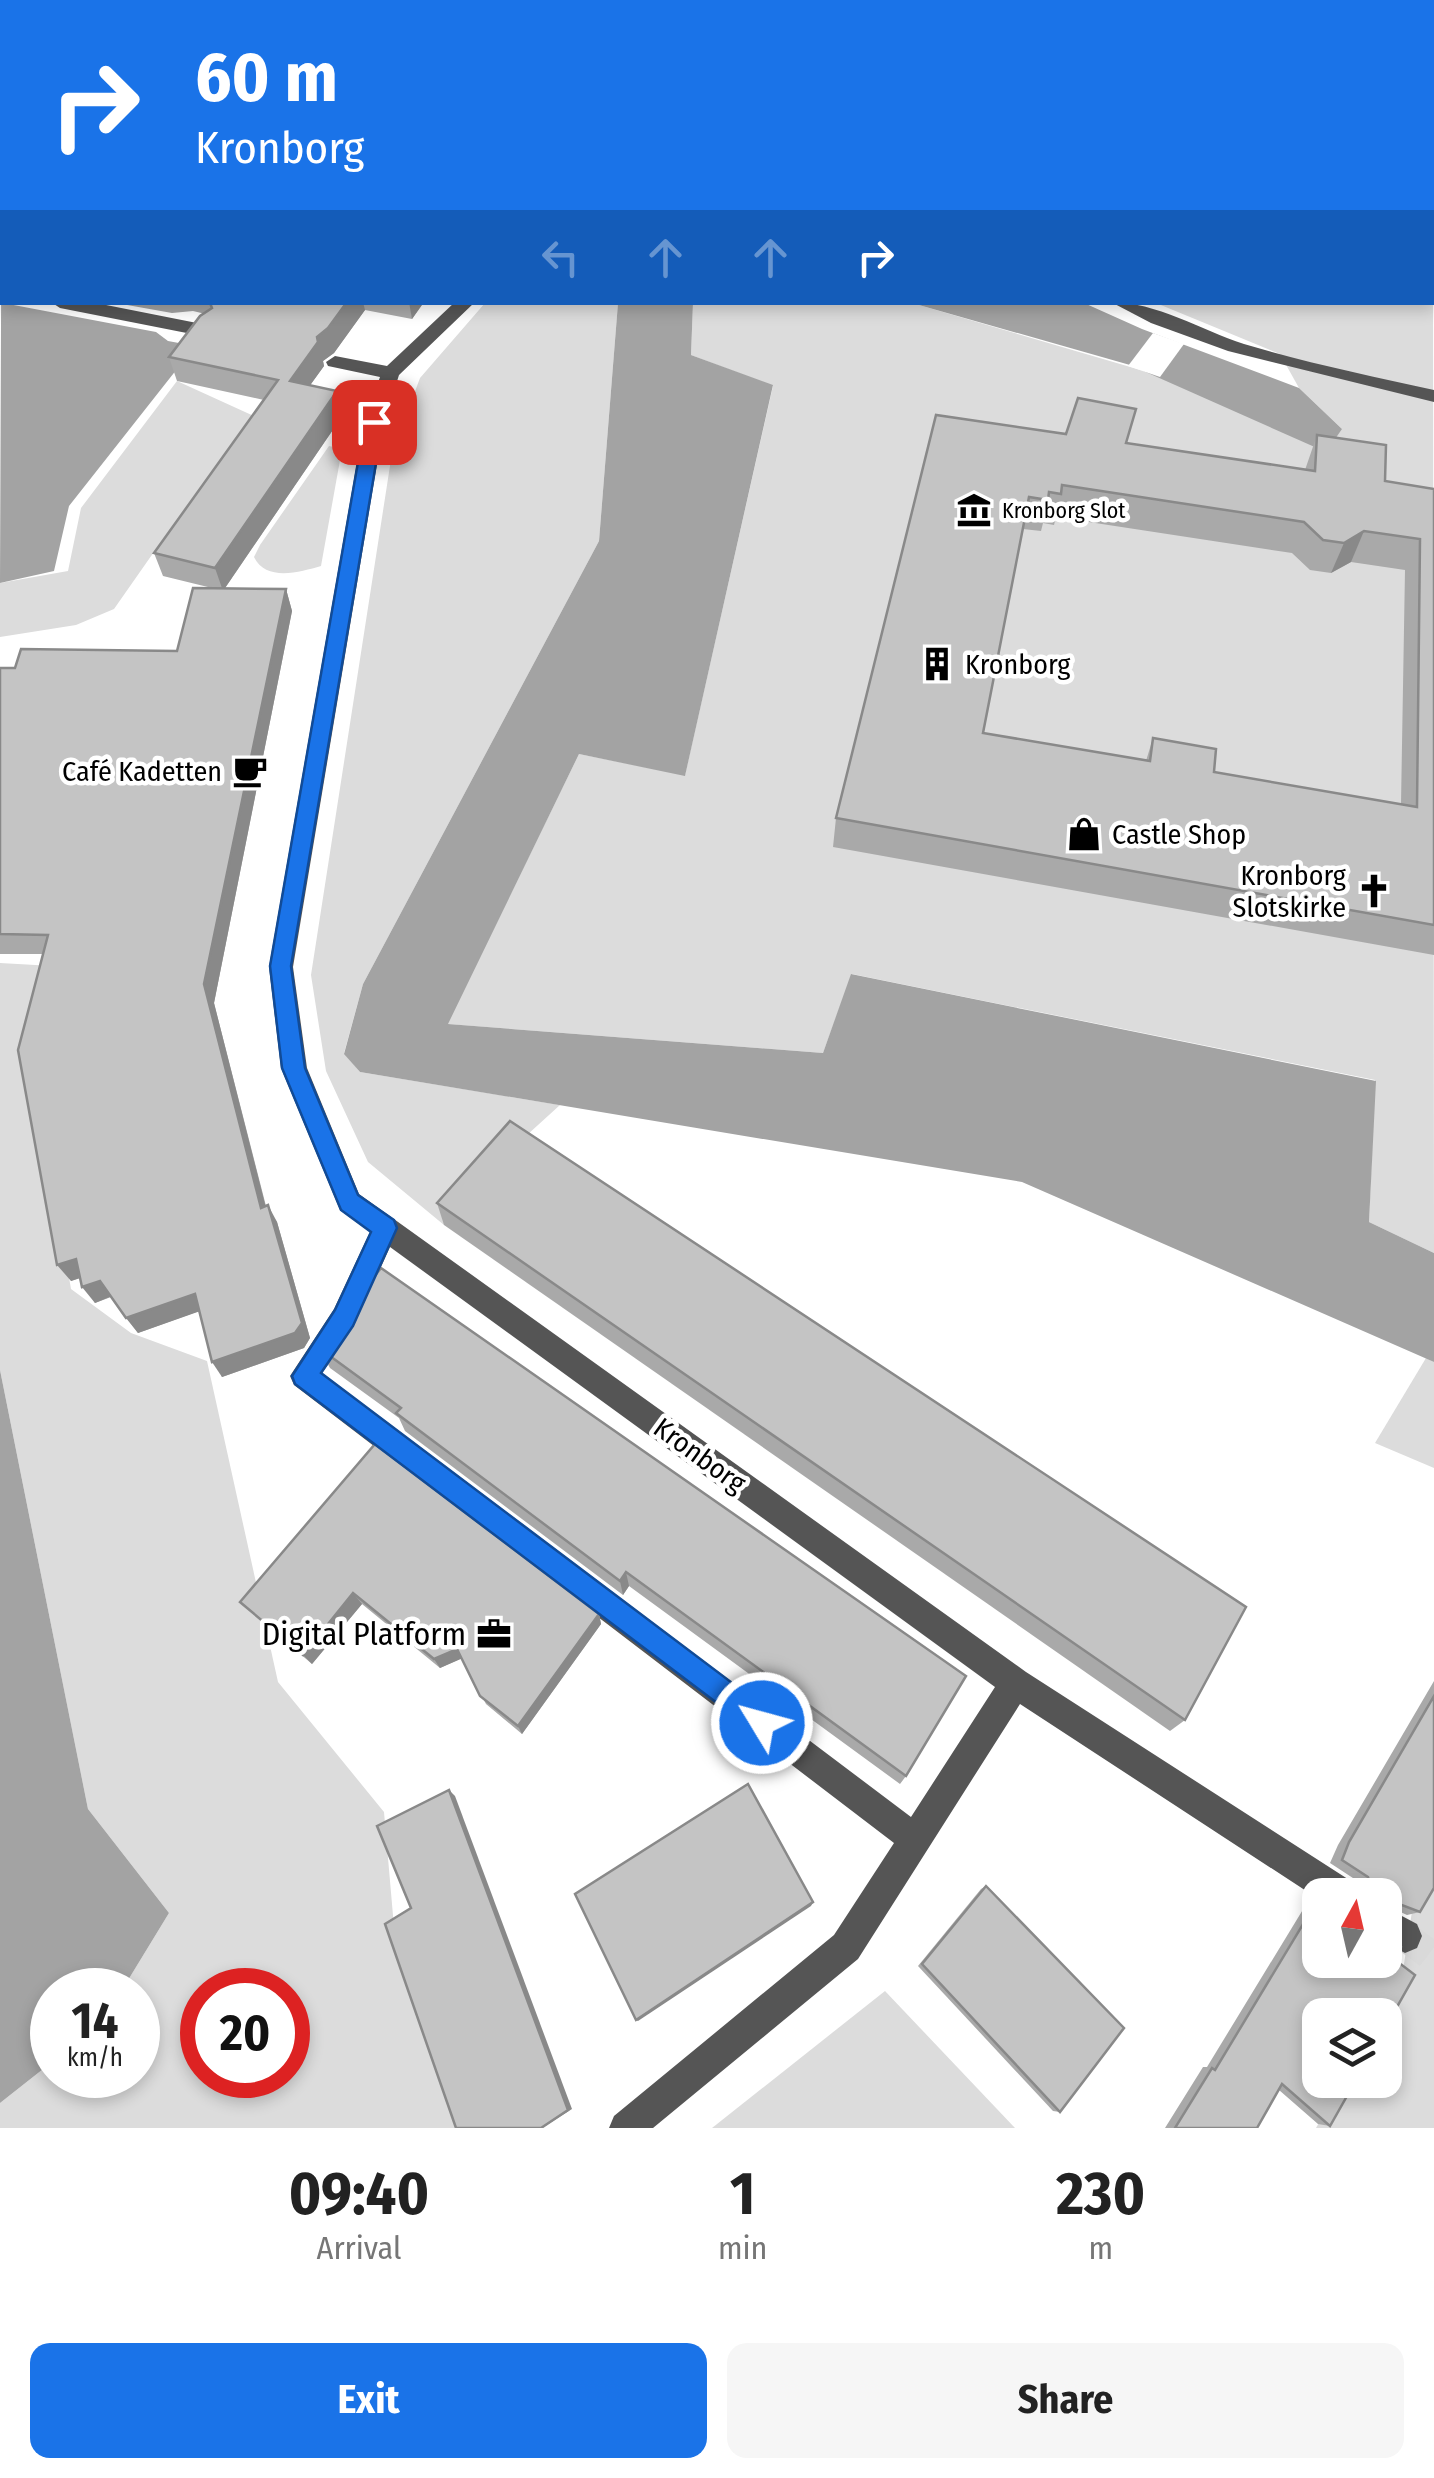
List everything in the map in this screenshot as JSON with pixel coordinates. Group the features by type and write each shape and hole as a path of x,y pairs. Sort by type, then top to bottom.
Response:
{"lane":[{"path":"75,305 206,331"},
{"path":"336,362 391,373 463,305"},
{"path":"1126,305 1174,328 1292,365 1434,396"},
{"name":"Kronborg","path":"391,373 374,422 280,966 294,1068 349,1202 1015,1683 1316,1878"},
{"path":"385,1228 344,1318 304,1376 914,1839"},
{"path":"626,2128 846,1947 1015,1683"}],"shaded area":[{"path":"1,305 227,305 69,506 54,571 0,583"},
{"path":"483,305 618,305 599,541 363,984 344,1053 360,1072 560,1105 516,1145 444,1225 368,1162 326,1071 311,975 392,453 420,378"},
{"path":"618,305 693,305 691,355 773,385 685,776 579,754 448,1024 823,1053 851,974 1376,1081 1369,1222 1434,1253 1434,1362 1022,1182 360,1072 344,1054 363,984 599,541"},
{"path":"693,305 919,305 1342,429 1299,388 1280,354 1161,305 1433,305 1434,1253 1369,1222 1375,1080 852,974 823,1053 447,1024 579,754 685,775 773,386 691,355"},
{"path":"919,305 1088,305 1299,388 1342,429 1326,452 1130,365"},
{"path":"177,381 269,423 204,517 163,539 114,609 76,625 0,637 0,583 68,571 81,508"},
{"path":"329,446 342,449 321,566 284,573 267,570 254,557 260,545"},
{"path":"0,963 53,966 55,1196 71,1289 131,1333 207,1361 278,1682 384,1812 394,1927 467,2128 0,2128 0,2103 30,2079 30,2098 160,2098 160,1968 135,1968 169,1913 88,1809 0,1370"},
{"path":"1426,1358 1434,1362 1434,1468 1375,1443"},
{"path":"0,1370 88,1809 169,1913 135,1968 30,1968 30,2079 0,2103"},
{"path":"1434,1867 1434,2128 1316,2128 1333,2098 1402,2098 1402,1998 1393,1998 1402,1978 1413,1905"},
{"path":"885,1991 1015,2128 712,2128"}],"pier":[{"path":"14,305 127,305 218,317 195,346 168,341 156,332"},
{"path":"1153,333 1184,344 1160,377 1128,366"}],"building":[{"path":"211,305 345,305 317,337 318,342 290,381 337,391 215,568 154,553 278,380 169,357 200,316"},
{"name":"Kronborg","path":"1078,398 1136,409 1126,443 1315,471 1317,435 1386,445 1385,481 1434,489 1434,925 836,818 936,415 1066,434","holes":["1062,485 1304,522 1323,540 1344,543 1364,531 1420,539 1417,807 1214,772 1216,749 1153,738 1150,761 983,733 1029,497 1048,500 1049,492 1061,494"]},
{"path":"193,588 286,589 204,984 261,1208 268,1205 302,1323 295,1333 212,1362 195,1294 126,1318 100,1281 82,1287 76,1259 57,1265 18,1050 48,935 0,934 0,668 15,668 21,649 177,651"},
{"path":"510,1121 1246,1607 1185,1720 437,1203"},
{"path":"381,1268 966,1676 906,1776 626,1572 620,1581 396,1413 401,1408 319,1348"},
{"path":"375,1444 599,1614 518,1726 480,1696 457,1649 434,1659 353,1593 303,1655 240,1602"},
{"path":"1434,1696 1434,1888 1420,1912 1402,1905 1402,1878 1368,1878 1342,1860"},
{"path":"748,1784 813,1902 636,2020 575,1894"},
{"path":"449,1790 568,2110 541,2128 456,2128 385,1924 411,1908 377,1826"},
{"path":"986,1886 1124,2028 1060,2112 922,1964"},
{"path":"1302,1926 1302,1978 1402,1978 1402,1965 1415,1975 1402,1998 1302,1998 1302,2098 1346,2098 1330,2126 1282,2084 1257,2128 1175,2128 1212,2068 1215,2070"}],"tunnel":[{"path":"1405,1936 1434,1958"}],"place":[{"name":"Kronborg Slot","path":"974,510"},
{"name":"Kronborg","path":"937,664"},
{"name":"Café Kadetten","path":"250,771"},
{"name":"Castle Shop","path":"1084,834"},
{"name":"Kronborg Slotskirke","path":"1374,891"},
{"name":"Digital Platform","path":"494,1634"}],"route":[{"path":"374,422 280,966 294,1068 349,1202 385,1228 344,1318 304,1376 762,1723"}]}
